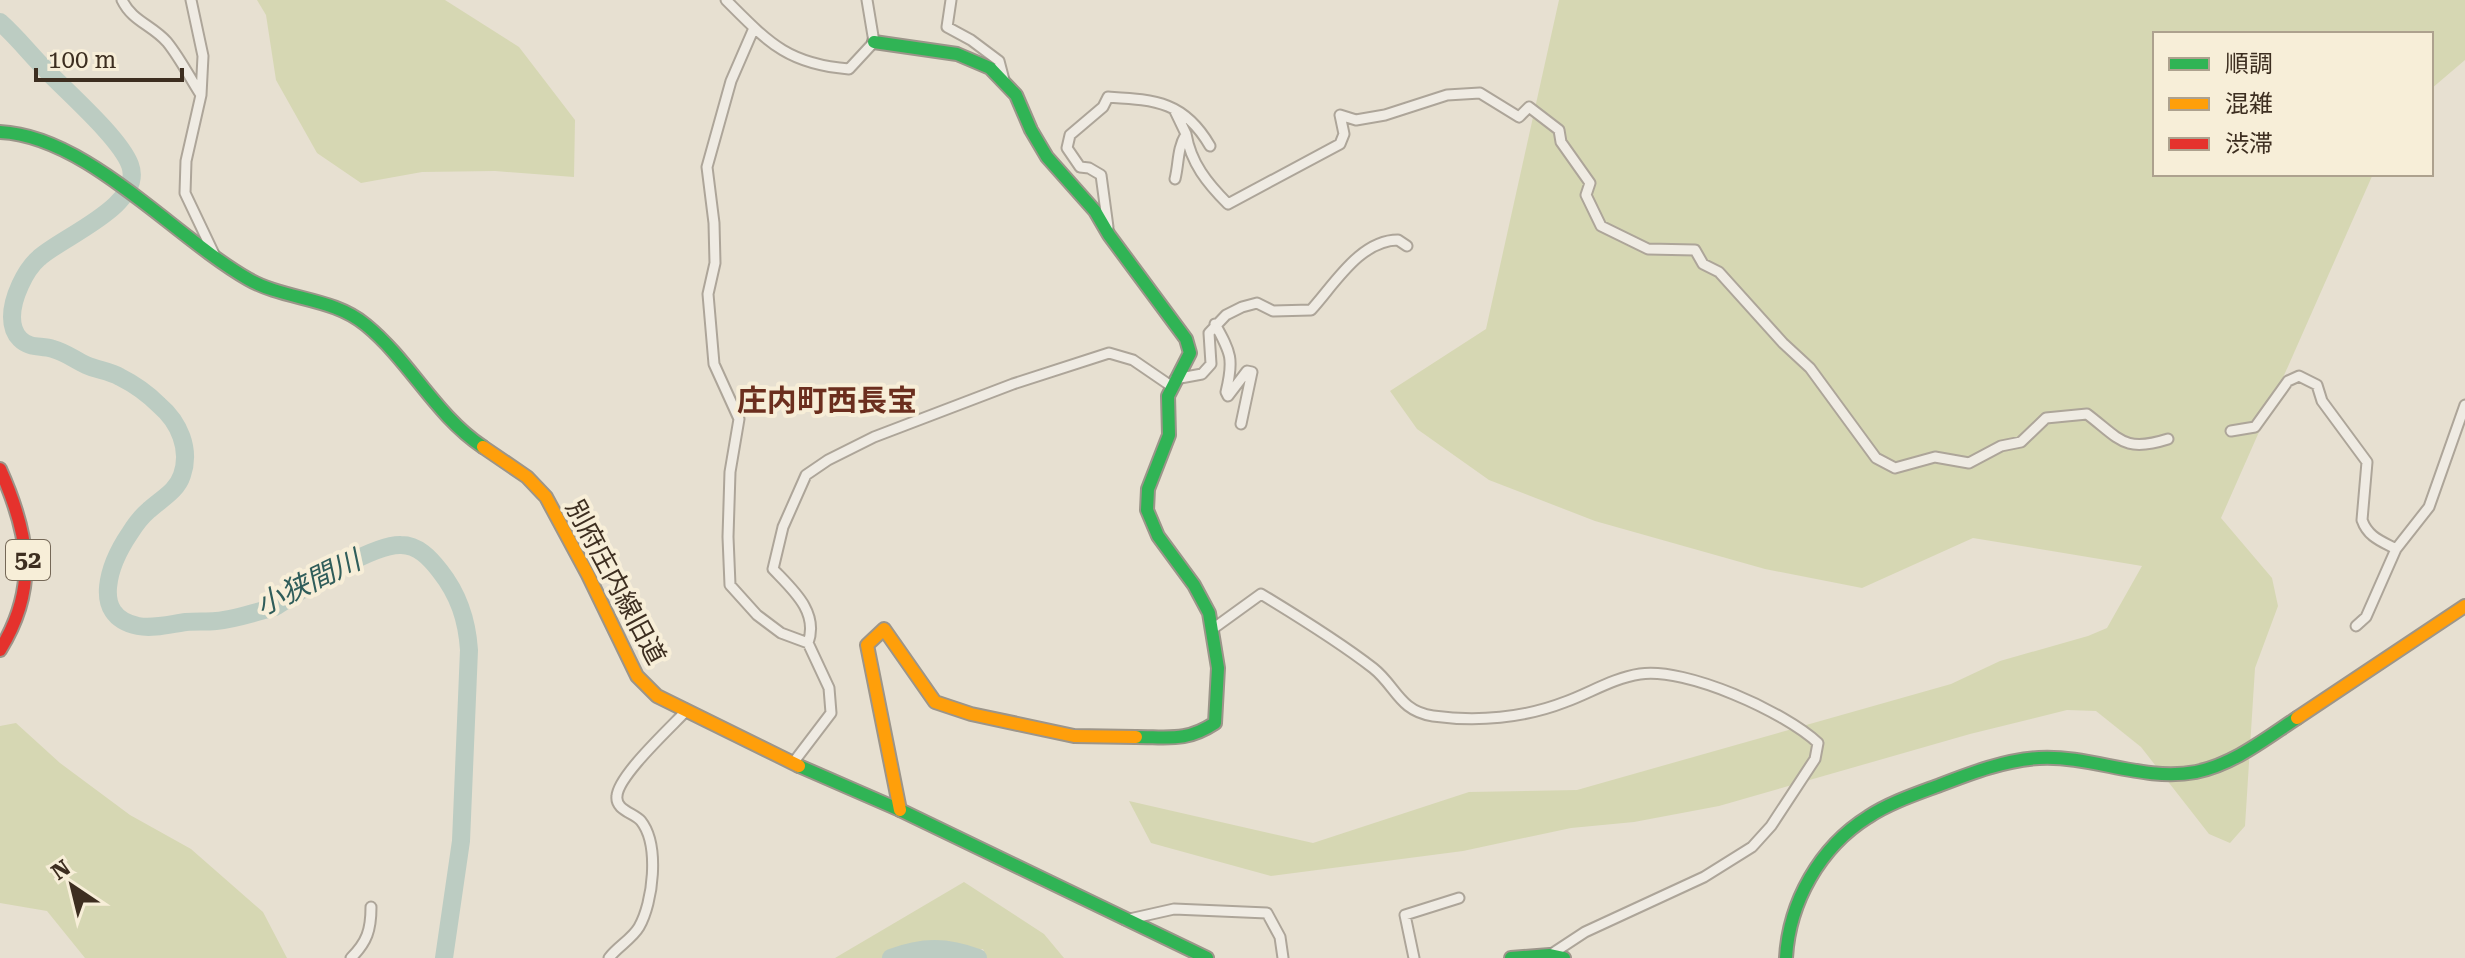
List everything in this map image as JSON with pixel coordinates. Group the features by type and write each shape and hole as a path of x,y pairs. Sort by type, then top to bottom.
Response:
{"street":[{"path":"122,0 139,23 150,27 167,42 201,95"},
{"path":"191,0 203,56 201,95 186,161 185,193 216,257"},
{"path":"726,0 781,51 814,66 849,69 874,42"},
{"path":"867,0 874,42"},
{"path":"951,0 947,27 999,61 1005,84"},
{"path":"754,28 731,81 707,167 715,250 708,294 714,364 739,419 730,472 730,585 740,598 781,633 808,643"},
{"path":"874,42 957,54 990,68 1016,95 1047,157 1095,211 1109,235 1186,339 1190,353 1173,382 1167,403 1169,437 1152,476 1146,503 1149,520 1208,609 1214,628 1218,699 1215,723 1198,734 1171,738 1074,736 935,702 884,629 867,645 900,810"},
{"path":"1174,109 1186,134 1189,153 1228,204 1340,144 1344,134 1340,115 1356,120 1385,115 1447,95 1480,93 1519,117 1529,107 1559,130 1561,142 1590,183 1586,195 1601,226 1648,249 1695,250 1703,264 1719,272 1810,368 1876,458 1895,468 1935,457 1969,463 2001,446 2021,442 2046,418 2073,415 2087,414 2126,445 2146,446 2168,439"},
{"path":"1109,235 1101,175 1080,167 1067,148 1070,135 1103,107 1108,97 1164,104 1190,117 1210,146"},
{"name":"別府庄内線旧道","path":"0,132 21,133 61,147 262,287 316,300 343,310 365,324 389,348 440,411 469,438 527,477 546,497 637,676 657,696 1207,958"},
{"path":"1175,179 1179,163 1178,148 1186,134"},
{"path":"793,763 831,713 829,688 808,643 812,631 809,612 773,569 783,527 806,475 874,437 1013,384 1109,353 1133,360 1173,382 1202,374 1211,364 1209,333 1215,324 1242,307 1257,303 1273,311 1311,310 1355,259 1372,245 1398,240 1407,246"},
{"path":"1215,324 1231,353 1228,396 1247,371 1252,372 1241,424"},
{"path":"2231,431 2255,427 2288,381 2299,376 2309,379 2317,385 2322,401 2367,462 2362,520 2365,528 2369,535 2396,549"},
{"path":"2356,626 2366,617 2396,549 2429,507 2465,409"},
{"name":"52","path":"0,469 21,520 28,583 17,622 0,650"},
{"path":"1214,628 1261,594 1310,623 1375,670 1403,704 1433,716 1493,718 1531,712 1564,703 1616,680 1641,674 1665,675 1689,679 1741,698 1793,723 1818,743 1815,759 1771,826 1752,847 1704,877 1585,932 1550,955"},
{"path":"1786,958 1788,928 1801,896 1833,846 1870,815 2016,760 2063,758 2168,775 2217,767 2253,747 2465,606"},
{"path":"609,958 638,929 653,890 649,838 641,820 623,809 616,794 629,770 686,711"},
{"path":"1414,958 1405,915 1459,898"},
{"path":"351,958 368,937 371,907"},
{"path":"1125,920 1174,909 1267,913 1280,937 1283,958"},
{"path":"1511,958 1550,955 1564,958"}],"green space":[{"path":"257,0 445,0 519,47 575,120 574,177 495,171 422,172 361,183 317,153 276,80 266,15"},
{"path":"1559,0 2465,0 2465,60 2433,87 2433,32 2153,32 2153,176 2372,176 2221,518 2272,578 2278,606 2255,668 2245,826 2230,843 2209,834 2141,747 2096,711 2067,710 1970,734 1719,806 1634,822 1571,828 1463,851 1271,876 1151,843 1129,801 1313,843 1469,792 1577,790 1951,684 2000,661 2088,636 2107,628 2142,566 1973,538 1862,588 1765,569 1595,521 1489,480 1417,429 1390,391 1486,329"},
{"path":"16,723 60,763 130,815 191,849 263,912 287,958 85,958 47,911 0,903 0,726"},
{"path":"964,882 1044,934 1064,958 987,958 983,949 929,958 835,958"}],"waterway":[{"name":"小狭間川","path":"0,22 116,142 130,165 131,180 114,206 50,249 29,270 14,301 12,317 15,332 28,344 57,350 136,386 172,419 184,446 180,481 139,521 116,558 108,586 108,600 113,611 123,620 144,627 238,617 275,607 355,560 401,545 413,547 428,557 447,580 457,599 464,618 469,650 461,841 444,958"},
{"name":"小狭間川","path":"891,958 934,949 956,951 978,958"}],"traffic: fast":[{"path":"874,42 957,54 990,68 1016,95 1047,157 1095,211 1109,235 1186,339 1190,353 1168,396 1169,435 1148,489 1147,510 1158,536 1194,585 1209,613 1218,668 1215,723 1186,736 1136,737"},
{"path":"0,132 33,138 97,169 219,261 248,279 353,316 382,339 436,404 483,447"},
{"path":"1786,958 1793,917 1810,878 1822,860 1851,829 1894,803 1976,772 2026,759 2078,760 2157,774 2196,772 2236,757 2297,718"},
{"path":"799,766 900,810 1207,958"},
{"path":"1511,958 1550,955 1564,958"}],"traffic: slow":[{"path":"483,447 527,477 546,497 637,676 657,696 799,766"},
{"path":"2297,718 2465,606"},
{"path":"900,810 867,645 884,629 935,702 971,714 1074,736 1136,737"}],"traffic: jam":[{"path":"0,469 18,516 26,560 21,604 0,650"}],"district":[{"name":"庄内町西長宝","path":"827,400"}]}
